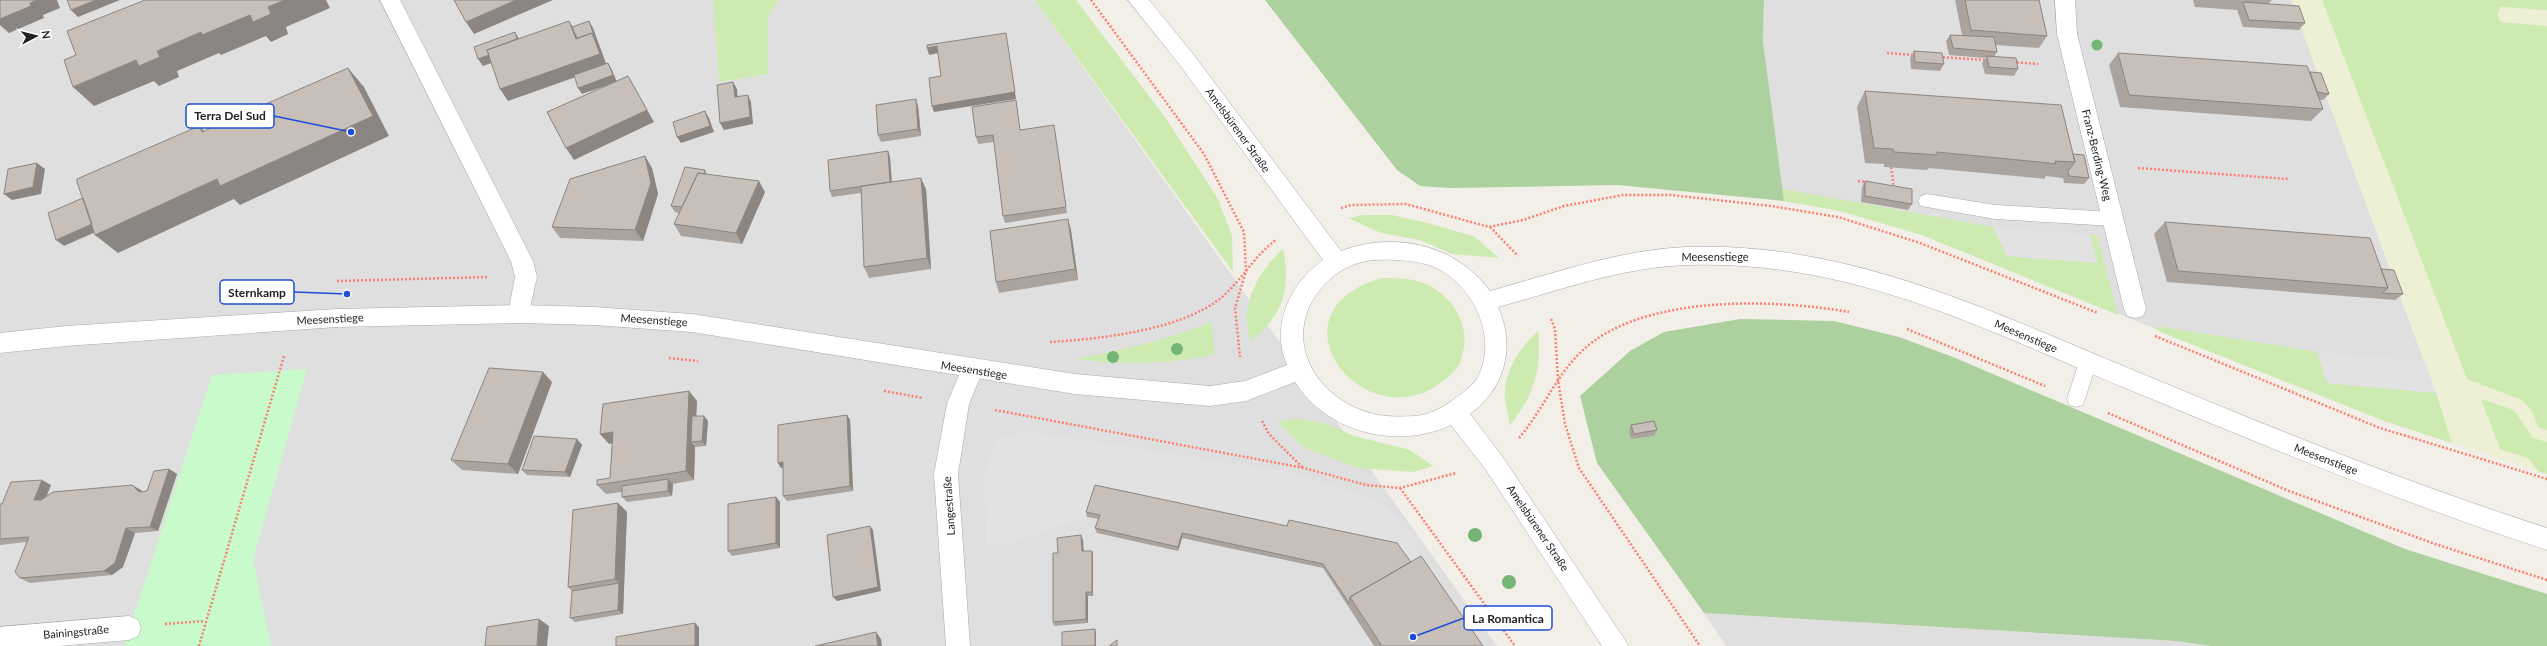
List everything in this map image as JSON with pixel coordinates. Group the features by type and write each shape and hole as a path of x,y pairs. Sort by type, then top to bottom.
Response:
{"street":[{"path":"390,0 522,261 526,277 519,314"},
{"name":"Amelsbürener Straße","path":"1138,0 1186,59 1337,262"},
{"name":"Franz-Berding-Weg","path":"2065,0 2067,34 2135,308"},
{"path":"1403,250 1440,260 1467,278 1486,301 1496,328 1495,359 1481,392 1456,413 1422,426 1383,427 1347,417 1317,396 1299,370 1291,338 1296,308 1314,279 1337,262 1366,252 1403,250"},
{"name":"Meesenstiege","path":"1486,301 1609,266 1684,256 1749,257 1808,264 1884,281 1964,310 2310,453 2492,522 2547,538"},
{"name":"Meesenstiege","path":"0,343 66,336 336,318 519,314 594,316 692,323 972,370 1074,384 1210,396 1246,391 1299,370"},
{"name":"Langestraße","path":"958,646 946,474 958,404 972,370"},
{"name":"Amelsbürener Straße","path":"1456,413 1494,463 1617,646"},
{"name":"Bainingstraße","path":"0,639 128,628"}],"lane":[{"path":"1927,201 1995,212 2113,219"},
{"path":"2076,399 2088,362"}],"path":[{"path":"1049,342 1096,340 1140,332 1192,314 1221,298 1246,271 1244,232 1204,154 1112,26 1090,0"},
{"path":"1887,53 1918,56"},
{"path":"1934,57 1988,60"},
{"path":"2011,62 2075,65"},
{"path":"2099,165 2288,179"},
{"path":"1891,167 1894,188"},
{"path":"1858,181 1872,183"},
{"path":"1887,186 1902,188"},
{"path":"199,646 285,352 277,353"},
{"path":"666,358 703,362"},
{"path":"881,391 1304,468 1366,485 1400,488 1494,463 1529,428 1558,380 1565,424 1579,468 1700,646"},
{"path":"1400,488 1515,646"}],"shaded area":[{"path":"0,0 713,0 719,82 768,74 768,17 779,0 1035,0 1497,646 0,646"},
{"path":"1764,0 2291,0 2437,396 2452,443 2387,422 1922,235 1840,211 1784,201 1763,41"},
{"path":"1993,227 2090,235 2097,263 2007,256"},
{"path":"2317,352 2425,361 2436,393 2327,383"},
{"path":"1026,431 1284,471 1376,499 1417,536 1418,567 1287,531 1087,517 1007,545 986,546 985,469 996,439"},
{"path":"1704,613 2177,641 2211,646 1726,646"}],"green space":[{"path":"713,0 779,0 768,17 768,74 719,82"},
{"path":"1035,0 1076,0 1165,117 1218,199 1232,236 1233,272"},
{"path":"1265,0 1764,0 1763,41 1784,201 1617,185 1449,188 1420,186 1397,170"},
{"path":"2291,0 2547,0 2547,474 2452,443 2437,396"},
{"path":"2322,0 2547,0 2547,10 2501,7 2497,14 2501,22 2547,26 2547,430 2539,428 2531,410 2522,400 2467,379"},
{"path":"1783,189 1993,227 2007,256 2097,263 2090,235 2097,235 2118,315 1922,235 1840,211 1784,201"},
{"path":"1363,215 1392,215 1432,224 1475,237 1499,258 1452,254 1420,240 1381,233 1348,218"},
{"path":"1283,248 1286,276 1282,300 1271,321 1250,341 1247,316 1248,304 1251,295 1265,269"},
{"path":"1382,278 1413,280 1433,288 1451,303 1462,322 1464,344 1459,364 1456,369 1425,392 1393,397 1364,389 1342,370 1329,346 1329,320 1346,296"},
{"path":"1740,319 1834,321 1899,337 1953,357 2405,549 2547,594 2547,646 2211,646 2177,641 1704,613 1597,463 1580,396 1630,351 1664,332"},
{"path":"1211,322 1215,354 1197,358 1145,363 1074,359 1143,344"},
{"path":"2156,326 2317,352 2327,383 2436,393 2452,443 2387,422 2158,331"},
{"path":"1538,331 1539,358 1534,381 1525,403 1510,425 1505,394 1506,381 1512,365 1521,350"},
{"path":"307,369 253,560 271,646 124,646 212,375"},
{"path":"2481,399 2514,410 2533,438 2547,442 2547,474 2539,472 2529,459 2500,449"},
{"path":"1299,419 1324,423 1354,436 1410,450 1433,466 1413,472 1357,468 1303,447 1277,421"}],"building":[{"path":"0,0 37,0 30,3 31,6 0,19"},
{"path":"67,0 96,0 71,10"},
{"path":"145,0 285,0 268,7 271,14 253,22 250,15 202,35 201,32 157,51 160,57 139,66 136,60 73,87 64,60 76,55 67,31"},
{"path":"454,0 516,0 466,22"},
{"path":"1965,0 2039,0 2047,36 1971,30"},
{"path":"2243,2 2299,6 2305,23 2249,20"},
{"path":"569,21 576,39 592,33 600,54 500,89 487,50"},
{"path":"589,21 595,39 592,33 577,38 572,27"},
{"path":"515,32 517,39 487,50 489,55 478,59 474,47"},
{"path":"1006,33 1015,92 932,106 929,78 941,76 937,46 927,48 927,45"},
{"path":"1950,35 1994,37 1997,52 1953,48"},
{"path":"1914,51 1942,53 1944,64 1915,62"},
{"path":"2118,53 2307,66 2323,109 2129,95"},
{"path":"1987,56 2016,58 2018,69 1989,67"},
{"path":"608,63 613,75 578,88 574,75"},
{"path":"348,68 373,116 220,186 217,179 95,235 77,179 199,126 202,132"},
{"path":"2310,72 2321,73 2329,94 2317,92"},
{"path":"628,76 647,110 566,148 547,112"},
{"path":"733,82 735,97 748,95 750,117 720,123 717,85"},
{"path":"1865,91 2061,105 2075,162 2055,161 2056,164 1937,152 1937,155 1894,152 1893,149 1874,148"},
{"path":"916,99 918,129 878,135 876,105"},
{"path":"1016,100 1020,130 1054,125 1066,207 1003,216 993,135 976,137 972,107"},
{"path":"705,111 710,126 677,137 673,122"},
{"path":"888,151 890,182 830,191 828,160"},
{"path":"2073,154 2084,155 2089,178 2069,176 2068,171 2075,162"},
{"path":"645,156 651,183 635,230 552,227 570,179"},
{"path":"37,163 33,187 4,194 8,169"},
{"path":"685,167 705,170 704,174 698,173 682,207 671,206"},
{"path":"698,173 759,181 736,233 674,224"},
{"path":"921,178 927,258 864,267 861,186"},
{"path":"1865,181 1912,189 1912,204 1865,196"},
{"path":"83,198 92,224 56,240 48,213"},
{"path":"1068,219 1075,269 996,282 990,231"},
{"path":"2165,222 2370,238 2388,288 2178,271"},
{"path":"2381,269 2394,270 2403,294 2382,293 2388,288"},
{"path":"489,368 543,372 508,464 451,460"},
{"path":"689,391 686,471 597,485 597,480 610,478 613,432 600,434 603,404"},
{"path":"847,415 850,486 783,496 783,462 778,463 778,425"},
{"path":"692,416 704,416 702,441 691,442"},
{"path":"1654,421 1657,430 1634,434 1631,425"},
{"path":"534,436 577,439 565,472 522,470"},
{"path":"169,469 150,527 126,528 115,563 104,571 20,578 15,572 29,537 0,539 0,504 2,504 11,482 42,480 34,500 41,500 53,492 132,485 139,492 147,491 154,471"},
{"path":"668,479 668,491 622,497 622,486"},
{"path":"1095,485 1287,526 1289,520 1397,543 1411,562 1350,597 1349,603 1323,564 1182,533 1178,547 1095,528 1100,515 1086,512"},
{"path":"776,497 776,543 728,551 728,504"},
{"path":"618,503 615,579 568,587 573,510"},
{"path":"870,526 878,587 833,597 827,535"},
{"path":"1081,535 1082,551 1092,551 1092,592 1086,592 1086,619 1053,622 1053,553 1058,553 1057,538"},
{"path":"1421,556 1483,646 1382,646 1350,597"},
{"path":"619,583 618,610 570,618 572,591"},
{"path":"539,619 537,646 485,646 487,627"},
{"path":"695,623 695,646 616,646 616,637"},
{"path":"1095,629 1095,646 1062,646 1062,632"},
{"path":"876,632 878,646 815,646"},
{"path":"1117,640 1117,646 1109,646"}],"place":[{"name":"Terra Del Sud","path":"351,132"},
{"name":"Sternkamp","path":"347,294"},
{"name":"La Romantica","path":"1413,637"}]}
